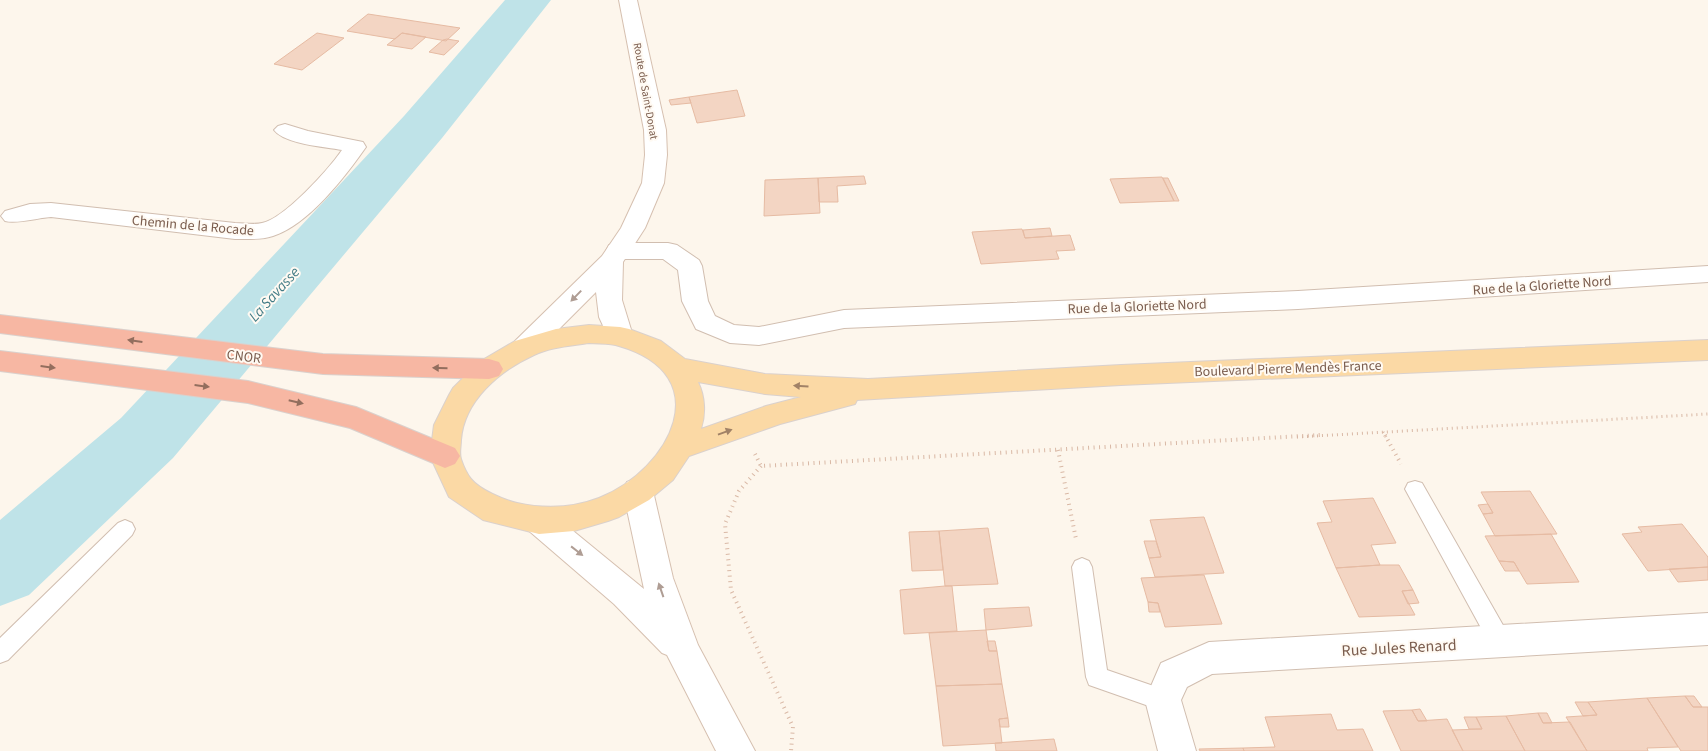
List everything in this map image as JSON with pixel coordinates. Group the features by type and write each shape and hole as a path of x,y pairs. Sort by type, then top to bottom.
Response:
{"highway":[{"name":"CNOR","path":"0,324 323,364 489,369"},
{"path":"0,361 248,392 356,418 445,456"}],"main road":[{"path":"588,334 620,336 652,348 677,368 689,392 690,419 679,448 662,471 638,491 608,508 574,518 538,521 494,511 460,488 445,456 448,425 463,395 489,369 524,348 556,338 588,334"},
{"name":"Boulevard Pierre Mendès France","path":"677,368 765,384 868,390 1121,375 1708,350"},
{"name":"Boulevard Pierre Mendès France","path":"679,448 776,414 868,390"}],"street":[{"name":"Route de Saint-Donat","path":"524,348 615,257 633,228 652,183 656,155 655,130 628,0"},
{"name":"Chemin de la Rocade","path":"4,218 30,211 51,210 235,232 265,231 284,223 323,187 355,147 337,141 300,137 285,130"},
{"name":"Rue de la Gloriette Nord","path":"615,257 668,251 690,266 695,301 705,322 730,334 759,336 844,319 1298,300 1708,274"},
{"name":"Route de Saint-Donat","path":"615,257 607,284 609,311 620,336"},
{"path":"638,491 657,578 683,652 736,751"},
{"path":"538,521 607,575 645,610 683,652"},
{"name":"Rue Jules Renard","path":"1163,700 1174,675 1209,658 1708,629"},
{"path":"1163,700 1177,751"}],"lane":[{"path":"1415,489 1500,641"},
{"path":"0,653 125,529"},
{"path":"1082,567 1096,677 1163,700"}],"path":[{"path":"792,751 793,727 732,590 726,524 739,491 761,466 1708,414"},
{"path":"739,427 761,466"},
{"path":"1383,432 1415,489"},
{"path":"1058,450 1082,567"}],"building":[{"path":"368,14 460,28 446,41 402,33 395,39 347,31"},
{"path":"317,33 344,38 302,70 274,64"},
{"path":"402,33 426,37 412,49 387,45"},
{"path":"443,40 459,41 444,55 429,52"},
{"path":"737,90 745,116 697,123 689,97"},
{"path":"689,97 691,103 671,105 669,100"},
{"path":"864,176 866,184 837,186 838,202 819,202 818,178"},
{"path":"1162,177 1174,201 1120,203 1110,179"},
{"path":"818,178 820,213 764,216 765,180"},
{"path":"1163,178 1168,178 1179,201 1174,201"},
{"path":"1050,228 1052,236 1025,238 1023,230"},
{"path":"1022,229 1025,238 1070,235 1075,250 1056,251 1059,259 981,264 972,232"},
{"path":"1530,491 1557,534 1495,536 1483,514 1493,513 1481,492"},
{"path":"1373,498 1396,543 1371,545 1380,565 1336,568 1317,523 1332,522 1323,501"},
{"path":"1488,504 1493,513 1483,514 1478,505"},
{"path":"1204,517 1224,573 1155,577 1149,558 1161,557 1150,520"},
{"path":"1682,524 1708,557 1708,567 1648,571 1622,534 1642,532 1638,527"},
{"path":"988,528 998,584 945,586 939,531"},
{"path":"939,531 943,570 912,571 909,532"},
{"path":"1551,534 1579,582 1527,584 1514,562 1499,561 1485,536"},
{"path":"1144,541 1156,541 1161,557 1149,558"},
{"path":"1499,561 1514,562 1519,571 1505,571"},
{"path":"1399,565 1413,590 1402,591 1415,615 1359,617 1336,568"},
{"path":"1708,567 1708,580 1678,582 1669,569"},
{"path":"1204,575 1222,624 1165,627 1158,603 1148,602 1141,578"},
{"path":"952,586 957,631 904,634 900,590"},
{"path":"1413,590 1419,603 1408,604 1402,591"},
{"path":"1148,602 1158,603 1160,612 1149,612"},
{"path":"1029,607 1032,626 986,630 984,609"},
{"path":"986,630 989,651 997,651 1002,684 936,686 929,633"},
{"path":"987,641 995,641 997,651 989,651"},
{"path":"1002,684 1008,718 999,719 1002,743 943,746 936,686"},
{"path":"1685,696 1693,707 1708,707 1708,751 1681,751 1647,698"},
{"path":"1685,696 1694,696 1702,707 1693,707"},
{"path":"1647,698 1678,747 1647,748 1648,751 1587,751 1566,717 1597,715 1588,702"},
{"path":"1575,702 1588,702 1597,715 1583,716"},
{"path":"1420,709 1427,721 1418,721 1412,710"},
{"path":"1412,710 1418,721 1447,719 1463,751 1401,751 1383,711"},
{"path":"1538,713 1543,723 1570,722 1587,751 1525,751 1506,716"},
{"path":"1538,713 1547,713 1552,723 1543,723"},
{"path":"1331,714 1337,730 1363,729 1373,751 1244,751 1243,748 1275,747 1265,717"},
{"path":"1506,716 1525,751 1463,751 1452,730 1482,729 1476,717"},
{"path":"1464,717 1476,717 1482,729 1469,729"},
{"path":"1008,718 1009,727 1000,727 999,719"},
{"path":"1054,739 1057,751 996,751 995,743"},
{"path":"1243,748 1244,751 1200,751 1199,749"}],"waterway":[{"name":"La Savasse","path":"0,570 147,438 423,127 529,0"}]}
